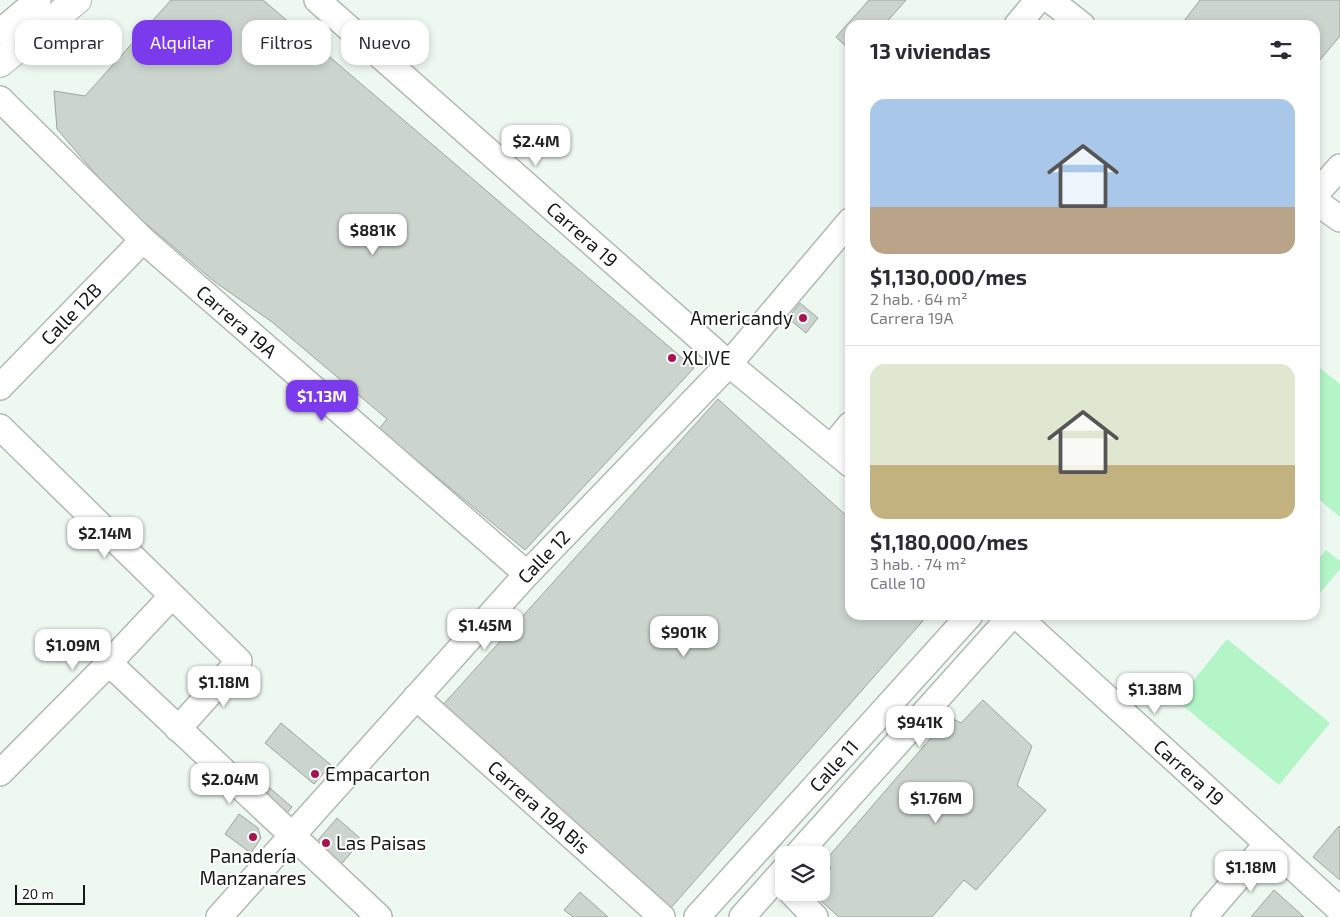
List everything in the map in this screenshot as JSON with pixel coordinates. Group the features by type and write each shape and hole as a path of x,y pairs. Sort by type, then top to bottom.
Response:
{"main road":[{"path":"0,63 77,0"}],"street":[{"path":"0,32 38,0"},
{"name":"Carrera 19","path":"317,0 729,364 845,460"},
{"path":"1021,20 1038,0"},
{"path":"1050,0 1076,20"},
{"name":"Carrera 19A","path":"0,99 143,240 527,574"},
{"path":"1320,189 1340,167"},
{"path":"1320,205 1340,219"},
{"name":"Calle 12","path":"218,917 527,574 729,364 845,227"},
{"name":"Calle 12B","path":"0,387 143,240"},
{"path":"0,427 239,661 178,729"},
{"path":"831,448 845,431"},
{"path":"0,773 109,664 172,596"},
{"name":"Calle 11","path":"697,917 965,620"},
{"name":"Calle 11","path":"805,846 1009,620"},
{"name":"Carrera 19","path":"1020,620 1340,910"},
{"path":"109,664 379,917"},
{"name":"Carrera 19A Bis","path":"416,697 662,917"},
{"path":"1204,917 1267,844"},
{"path":"756,852 775,872"},
{"path":"742,917 775,890"},
{"path":"801,901 816,917"}],"green space":[{"path":"1320,368 1340,384 1340,517 1320,500"},
{"path":"1326,550 1340,561 1340,569 1320,593 1320,557"},
{"path":"1227,639 1330,723 1279,785 1177,701"}],"building":[{"path":"171,0 263,0 286,20 242,20 242,65 331,65 331,58 694,368 525,550 379,429 387,419 272,322 215,282 118,200 57,129 54,91 85,96 113,65 122,65 122,55 132,44 132,65 232,65 232,20 153,20"},
{"path":"869,0 906,0 888,20 851,20"},
{"path":"1200,0 1340,0 1340,36 1320,60 1320,20 1185,20"},
{"path":"845,27 845,45 836,37"},
{"name":"Americandy","path":"800,303 818,318 806,333 788,318"},
{"path":"718,399 845,514 845,620 924,620 669,910 441,707"},
{"path":"983,700 1032,746 1017,785 1046,810 976,890 964,880 932,917 839,917 821,901 830,901 830,855 949,717 961,723"},
{"path":"281,723 331,765 314,784 265,743"},
{"path":"264,783 292,807 280,822 252,797"},
{"path":"239,814 258,828 261,838 251,853 225,834"},
{"path":"337,818 362,840 338,868 313,846"},
{"path":"1340,827 1340,880 1313,857"},
{"path":"1274,890 1304,917 1251,917"},
{"path":"580,892 608,917 573,917 564,910"}],"place":[{"name":"Americandy","path":"803,318"},
{"name":"XLIVE","path":"672,358"},
{"name":"Empacarton","path":"315,774"},
{"name":"Panadería Manzanares","path":"253,837"},
{"name":"Las Paisas","path":"326,843"}]}
